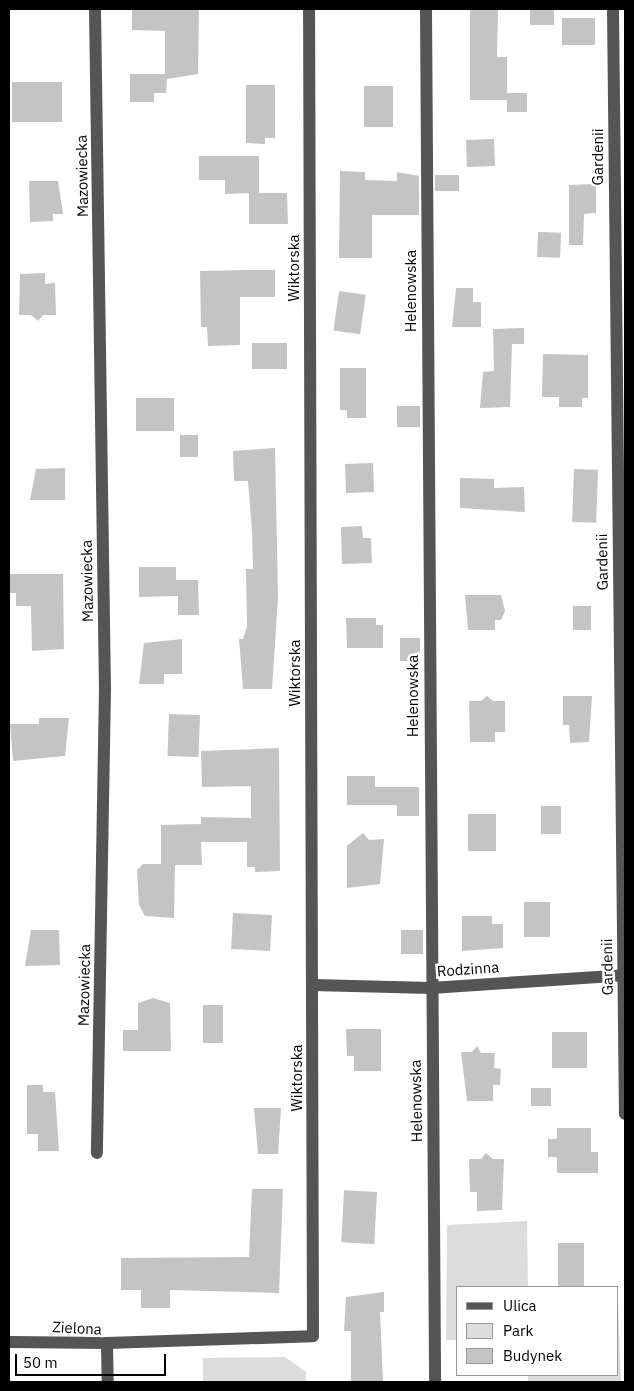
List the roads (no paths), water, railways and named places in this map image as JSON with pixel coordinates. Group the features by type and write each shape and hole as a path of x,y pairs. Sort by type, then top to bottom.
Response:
{"street":[{"name":"Mazowiecka","path":"95,9 105,688 97,1153"},
{"name":"Wiktorska","path":"106,1343 313,1336 309,9"},
{"name":"Helenowska","path":"426,9 435,1382"},
{"name":"Gardenii","path":"613,9 625,1114"},
{"name":"Rodzinna","path":"313,985 431,988 624,975"},
{"name":"Zielona","path":"9,1342 106,1343 108,1382"}]}
